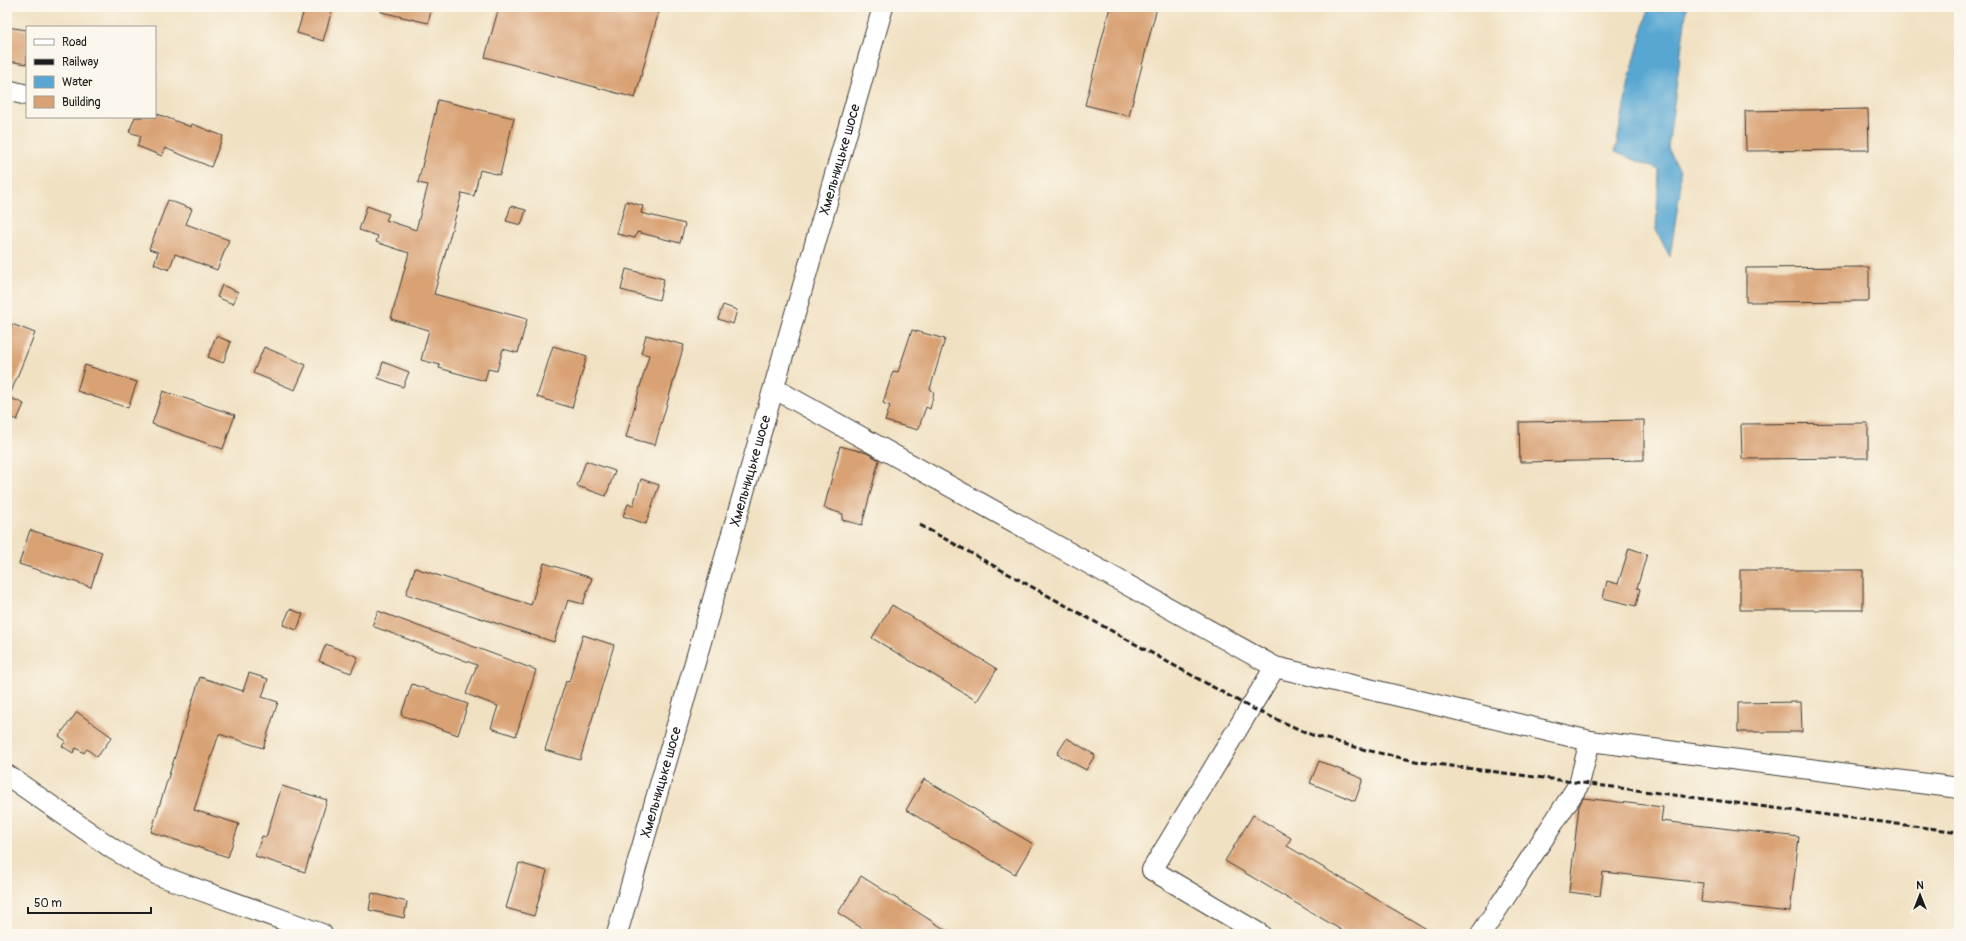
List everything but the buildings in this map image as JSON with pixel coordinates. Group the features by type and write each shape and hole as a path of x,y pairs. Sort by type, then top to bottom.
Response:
{"street":[{"name":"Хмельницьке шосе","path":"617,934 883,7"},
{"path":"7,90 26,95"},
{"path":"774,389 1275,667 1590,741 1959,788"},
{"path":"1260,934 1152,870 1275,667"},
{"path":"1481,934 1579,784 1590,741"},
{"path":"7,776 114,849 158,875 322,934"}],"water":[{"path":"1649,7 1687,7 1668,148 1680,171 1680,191 1670,257 1656,230 1659,170 1615,152 1630,76"}],"railway":[{"path":"920,525 1251,708 1312,735 1366,750 1420,762 1959,832"}]}
